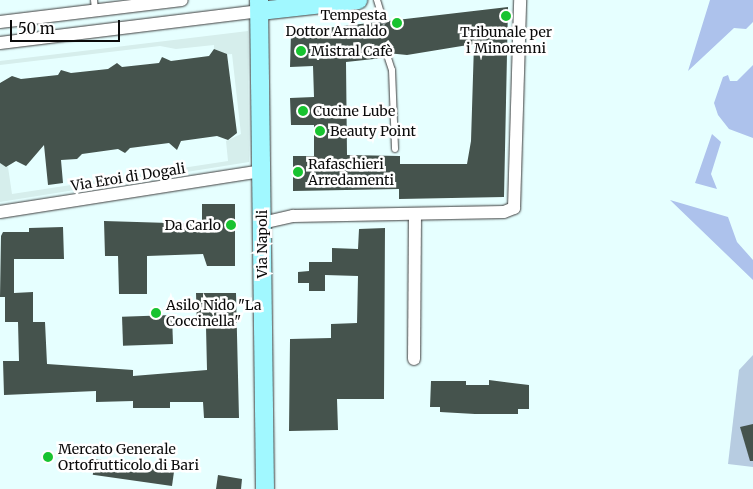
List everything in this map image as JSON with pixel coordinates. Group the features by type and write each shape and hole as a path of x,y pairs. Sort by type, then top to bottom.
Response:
{"main road":[{"path":"260,6 358,0"},
{"name":"Via Napoli","path":"260,6 265,489"}],"street":[{"path":"0,22 94,5 182,0"},
{"path":"262,223 293,216 504,212 514,208 520,0"},
{"path":"0,43 260,6"},
{"name":"Via Eroi di Dogali","path":"0,212 261,171"},
{"path":"414,359 415,214"}],"lane":[{"path":"377,0 383,20"},
{"path":"388,58 392,70 395,149"}],"shaded area":[{"path":"710,0 753,0 753,22 746,29 734,28 688,71"},
{"path":"248,31 249,162 0,202 0,163 8,167 12,194 228,161 226,141 241,134 232,54 220,55 214,51 214,45 176,49 160,46 0,65 0,61"},
{"path":"753,65 753,138 729,129 718,115 714,103 723,77 728,75 730,81 737,81"},
{"path":"712,134 721,142 711,174 717,189 695,183"},
{"path":"670,200 728,217 737,242 753,260 753,280"},
{"path":"753,355 753,467 728,464 739,370"}],"building":[{"path":"508,7 504,197 399,199 399,189 293,191 293,156 314,156 314,125 291,125 290,98 314,97 313,66 290,67 291,32 378,22 384,25 388,21","holes":["474,44 471,141 467,164 400,164 400,156 347,155 346,62 383,58 387,53 407,55"]},
{"path":"214,49 227,54 237,133 228,140 217,136 181,141 177,150 169,143 130,148 125,153 118,149 82,154 77,159 61,160 63,183 48,185 44,145 26,166 16,161 6,167 0,163 0,83 12,76 21,79 58,75 61,70 71,73 108,69 117,63 122,67 159,63 162,57 171,61 209,56"},
{"path":"202,204 235,204 235,266 207,266 203,254 147,256 147,294 119,294 118,256 105,256 104,221 202,224"},
{"path":"63,227 64,259 14,259 14,293 33,292 33,322 45,322 47,364 133,370 133,376 207,370 206,327 197,327 196,293 236,293 239,418 204,418 203,402 170,402 170,408 133,408 133,401 96,402 96,391 4,395 3,361 19,361 18,322 5,322 5,297 0,297 1,236 3,232 29,232 29,228"},
{"path":"385,228 384,399 337,399 338,430 289,431 290,339 331,338 331,324 357,323 358,276 325,275 325,291 309,291 309,283 298,283 298,272 309,271 309,262 332,262 332,248 358,249 359,229"},
{"path":"172,315 173,344 123,346 122,317"},
{"path":"489,380 529,385 529,409 518,409 518,414 475,414 440,412 440,407 430,407 431,381 466,381 466,385 489,385"},
{"path":"753,424 753,461 750,461 740,427"},
{"path":"95,459 174,470 172,486 93,475"},
{"path":"218,475 242,479 241,489 216,489"}],"place":[{"name":"Tribunale per i Minorenni","path":"506,16"},
{"name":"Tempesta Dottor Arnaldo","path":"397,23"},
{"name":"Mistral Cafè","path":"301,51"},
{"name":"Cucine Lube","path":"303,111"},
{"name":"Beauty Point","path":"320,131"},
{"name":"Rafaschieri Arredamenti","path":"298,172"},
{"name":"Da Carlo","path":"231,225"},
{"name":"Asilo Nido \"La Coccinella\"","path":"156,313"},
{"name":"Mercato Generale Ortofrutticolo di Bari","path":"48,457"}]}
